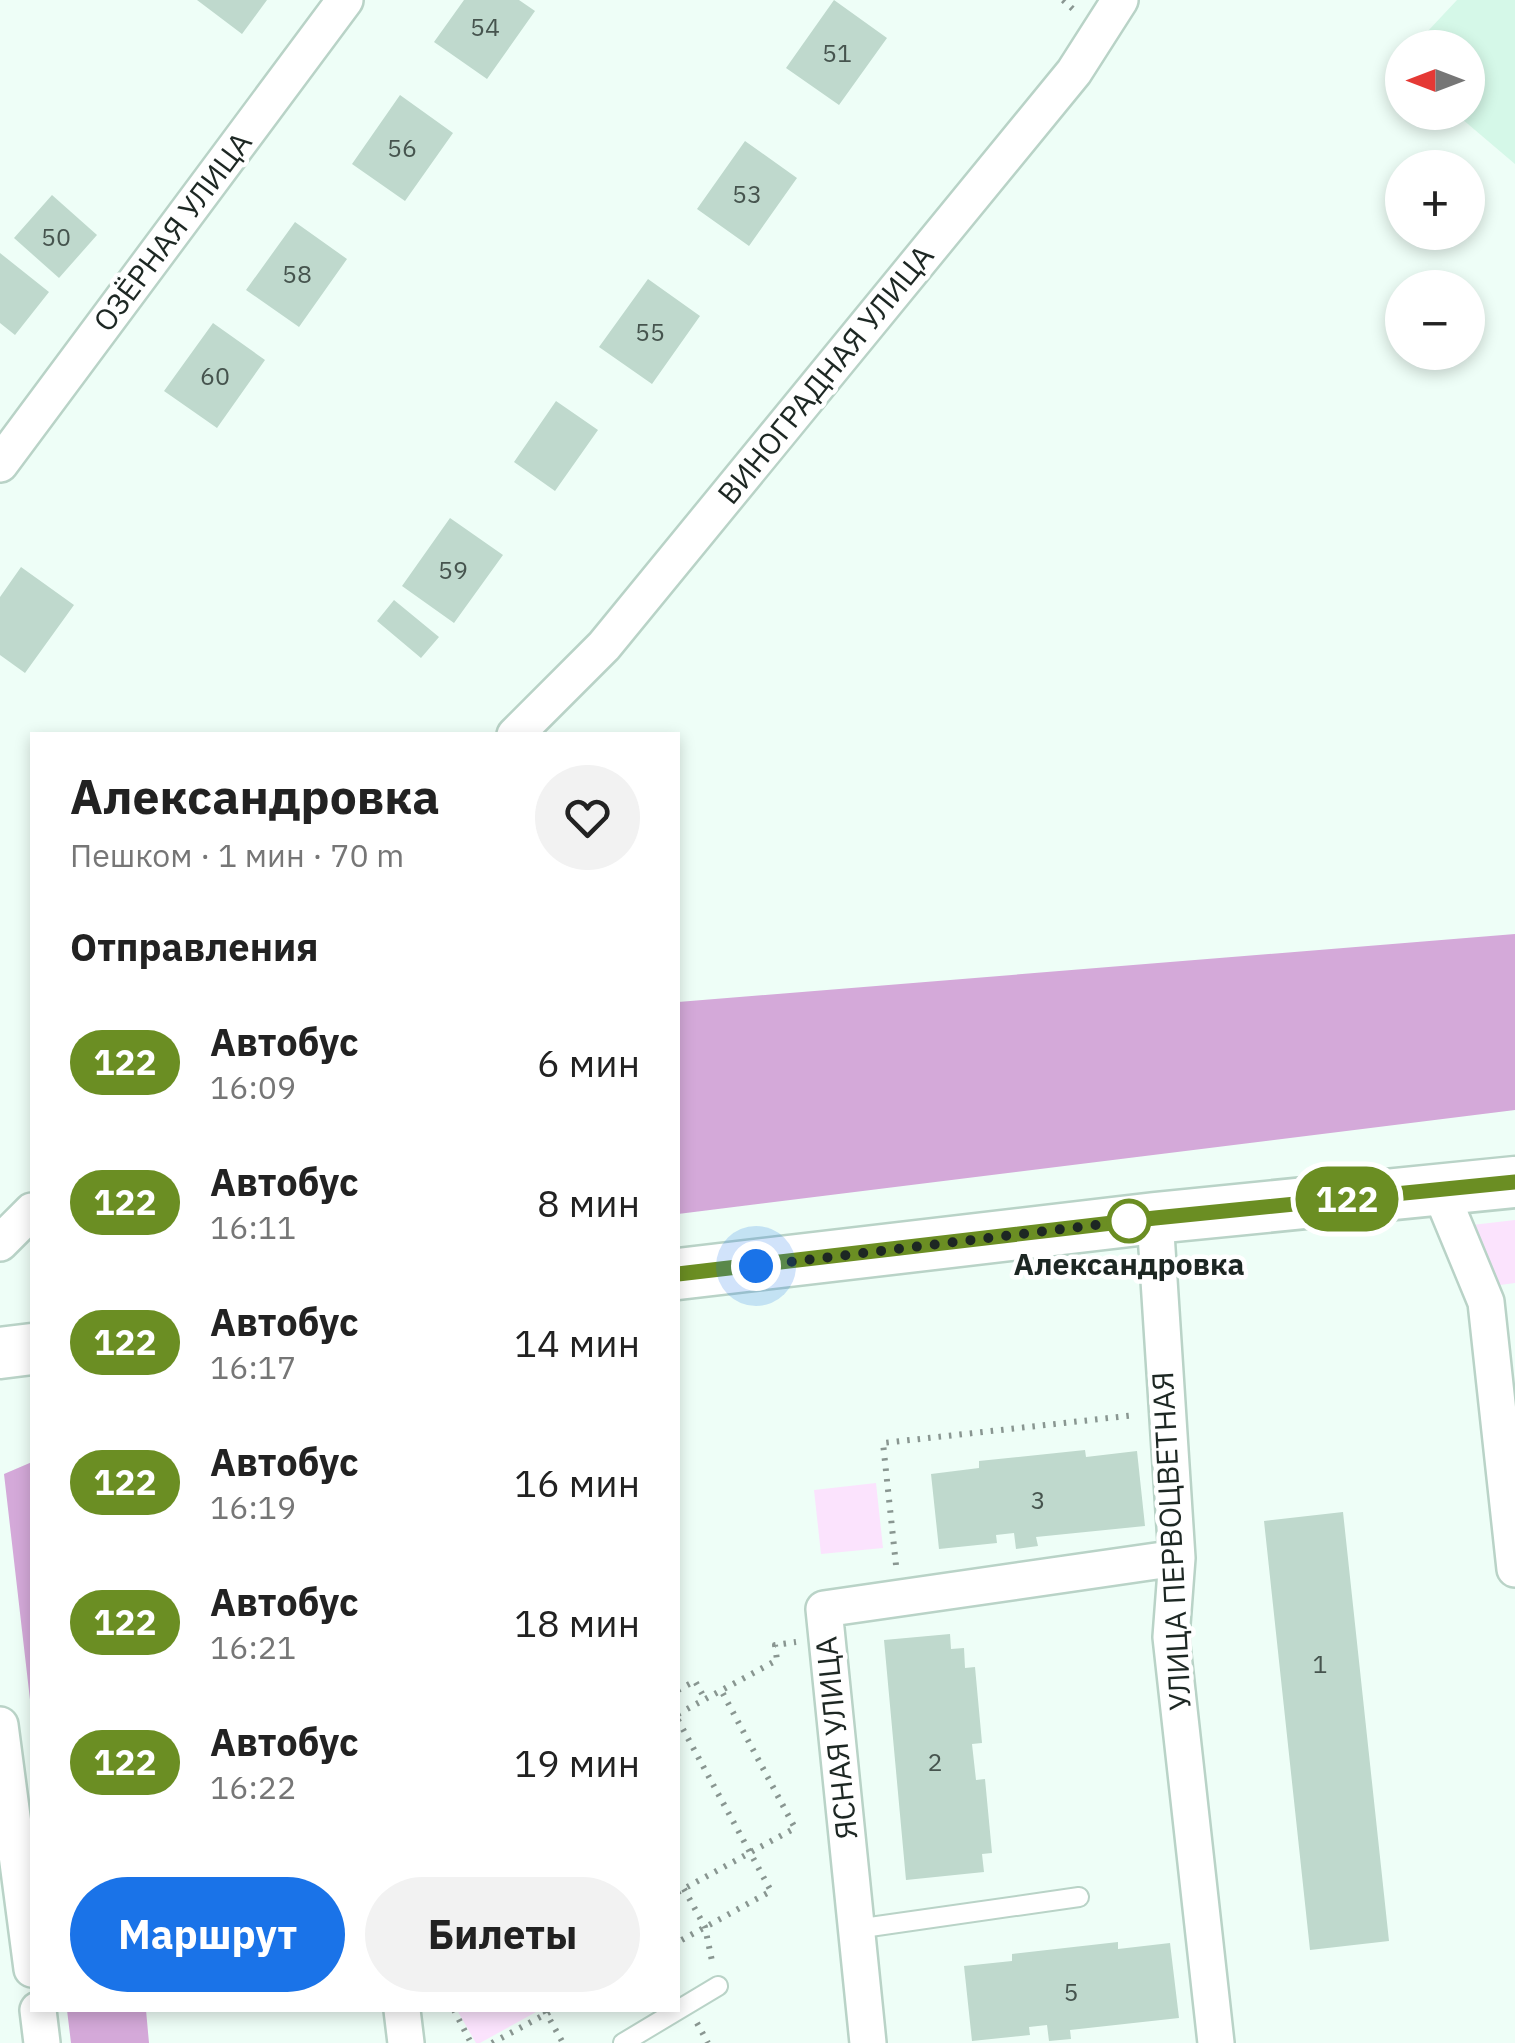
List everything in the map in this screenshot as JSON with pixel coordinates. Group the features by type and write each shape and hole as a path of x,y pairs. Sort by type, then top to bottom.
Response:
{"main road":[{"path":"680,1274 1155,1218 1515,1182"},
{"path":"0,1352 30,1349"}],"street":[{"name":"ОЗЁРНАЯ УЛИЦА","path":"0,464 346,0"},
{"name":"ВИНОГРАДНАЯ УЛИЦА","path":"518,732 604,646 1074,72 1120,0"},
{"path":"1440,1190 1501,1300 1515,1569"},
{"path":"0,1243 30,1213"},
{"name":"УЛИЦА ПЕРВОЦВЕТНАЯ","path":"1155,1218 1177,1558 1171,1637 1216,2043"},
{"name":"ЯСНАЯ УЛИЦА","path":"868,2043 824,1608 1177,1558"},
{"path":"0,1725 30,1955"},
{"path":"38,2012 42,2043"},
{"path":"402,2012 406,2043"}],"lane":[{"path":"856,1929 1079,1896"},
{"path":"680,2009 718,1986"},
{"path":"622,2043 674,2012"}],"path":[{"path":"900,1598 883,1442 1167,1411"},
{"path":"680,1716 776,1660"},
{"path":"680,1689 695,1681 705,1699"},
{"path":"718,1986 705,1927 681,1890 795,1828 720,1690"},
{"path":"680,1721 771,1891 680,1941"},
{"path":"455,2012 472,2043"},
{"path":"492,2043 546,2012"},
{"path":"548,2012 563,2043"}],"shaded area":[{"path":"1457,0 1515,0 1515,164 1475,130 1485,130 1485,30 1429,30"},
{"path":"1515,934 1515,1110 680,1214 680,1002"},
{"path":"1515,1220 1515,1283 1500,1285 1472,1225"},
{"path":"30,1463 30,1700 4,1474"},
{"path":"876,1483 883,1548 821,1554 814,1490"},
{"path":"67,2012 146,2012 149,2043 71,2043"},
{"path":"458,2012 536,2012 480,2043 476,2043"}],"building":[{"path":"197,0 267,0 242,34"},
{"path":"464,0 519,0 535,11 487,79 434,42"},
{"path":"834,0 887,38 839,105 786,68"},
{"path":"400,95 453,133 405,201 352,164"},
{"path":"745,141 797,178 749,246 697,209"},
{"path":"52,195 97,235 59,278 14,238"},
{"path":"295,222 347,259 299,327 246,290"},
{"path":"0,253 49,292 15,335 0,323"},
{"path":"648,279 700,316 652,384 599,347"},
{"path":"213,323 265,360 217,428 164,391"},
{"path":"556,401 598,430 555,491 514,462"},
{"path":"450,518 503,555 454,623 402,586"},
{"path":"21,567 74,605 25,673 0,655 0,597"},
{"path":"394,600 439,637 421,658 377,621"},
{"path":"1085,1450 1086,1457 1137,1451 1145,1526 1036,1537 1038,1546 1016,1549 1014,1533 996,1535 997,1543 939,1549 931,1474 979,1468 979,1461"},
{"path":"1343,1512 1389,1941 1310,1950 1264,1521"},
{"path":"950,1634 951,1649 964,1648 965,1668 975,1667 982,1743 972,1744 976,1780 985,1779 992,1853 982,1854 984,1872 906,1880 884,1640"},
{"path":"1118,1942 1118,1949 1170,1943 1179,2018 1070,2030 1071,2039 1049,2041 1047,2025 1029,2027 1030,2035 972,2041 964,1966 1012,1961 1012,1954"}],"bus line":[{"name":"122","path":"680,1274 1155,1218 1515,1182"}],"place":[{"name":"Александровка","path":"1129,1221"}],"route":[{"path":"756,1266 1129,1221"}]}
